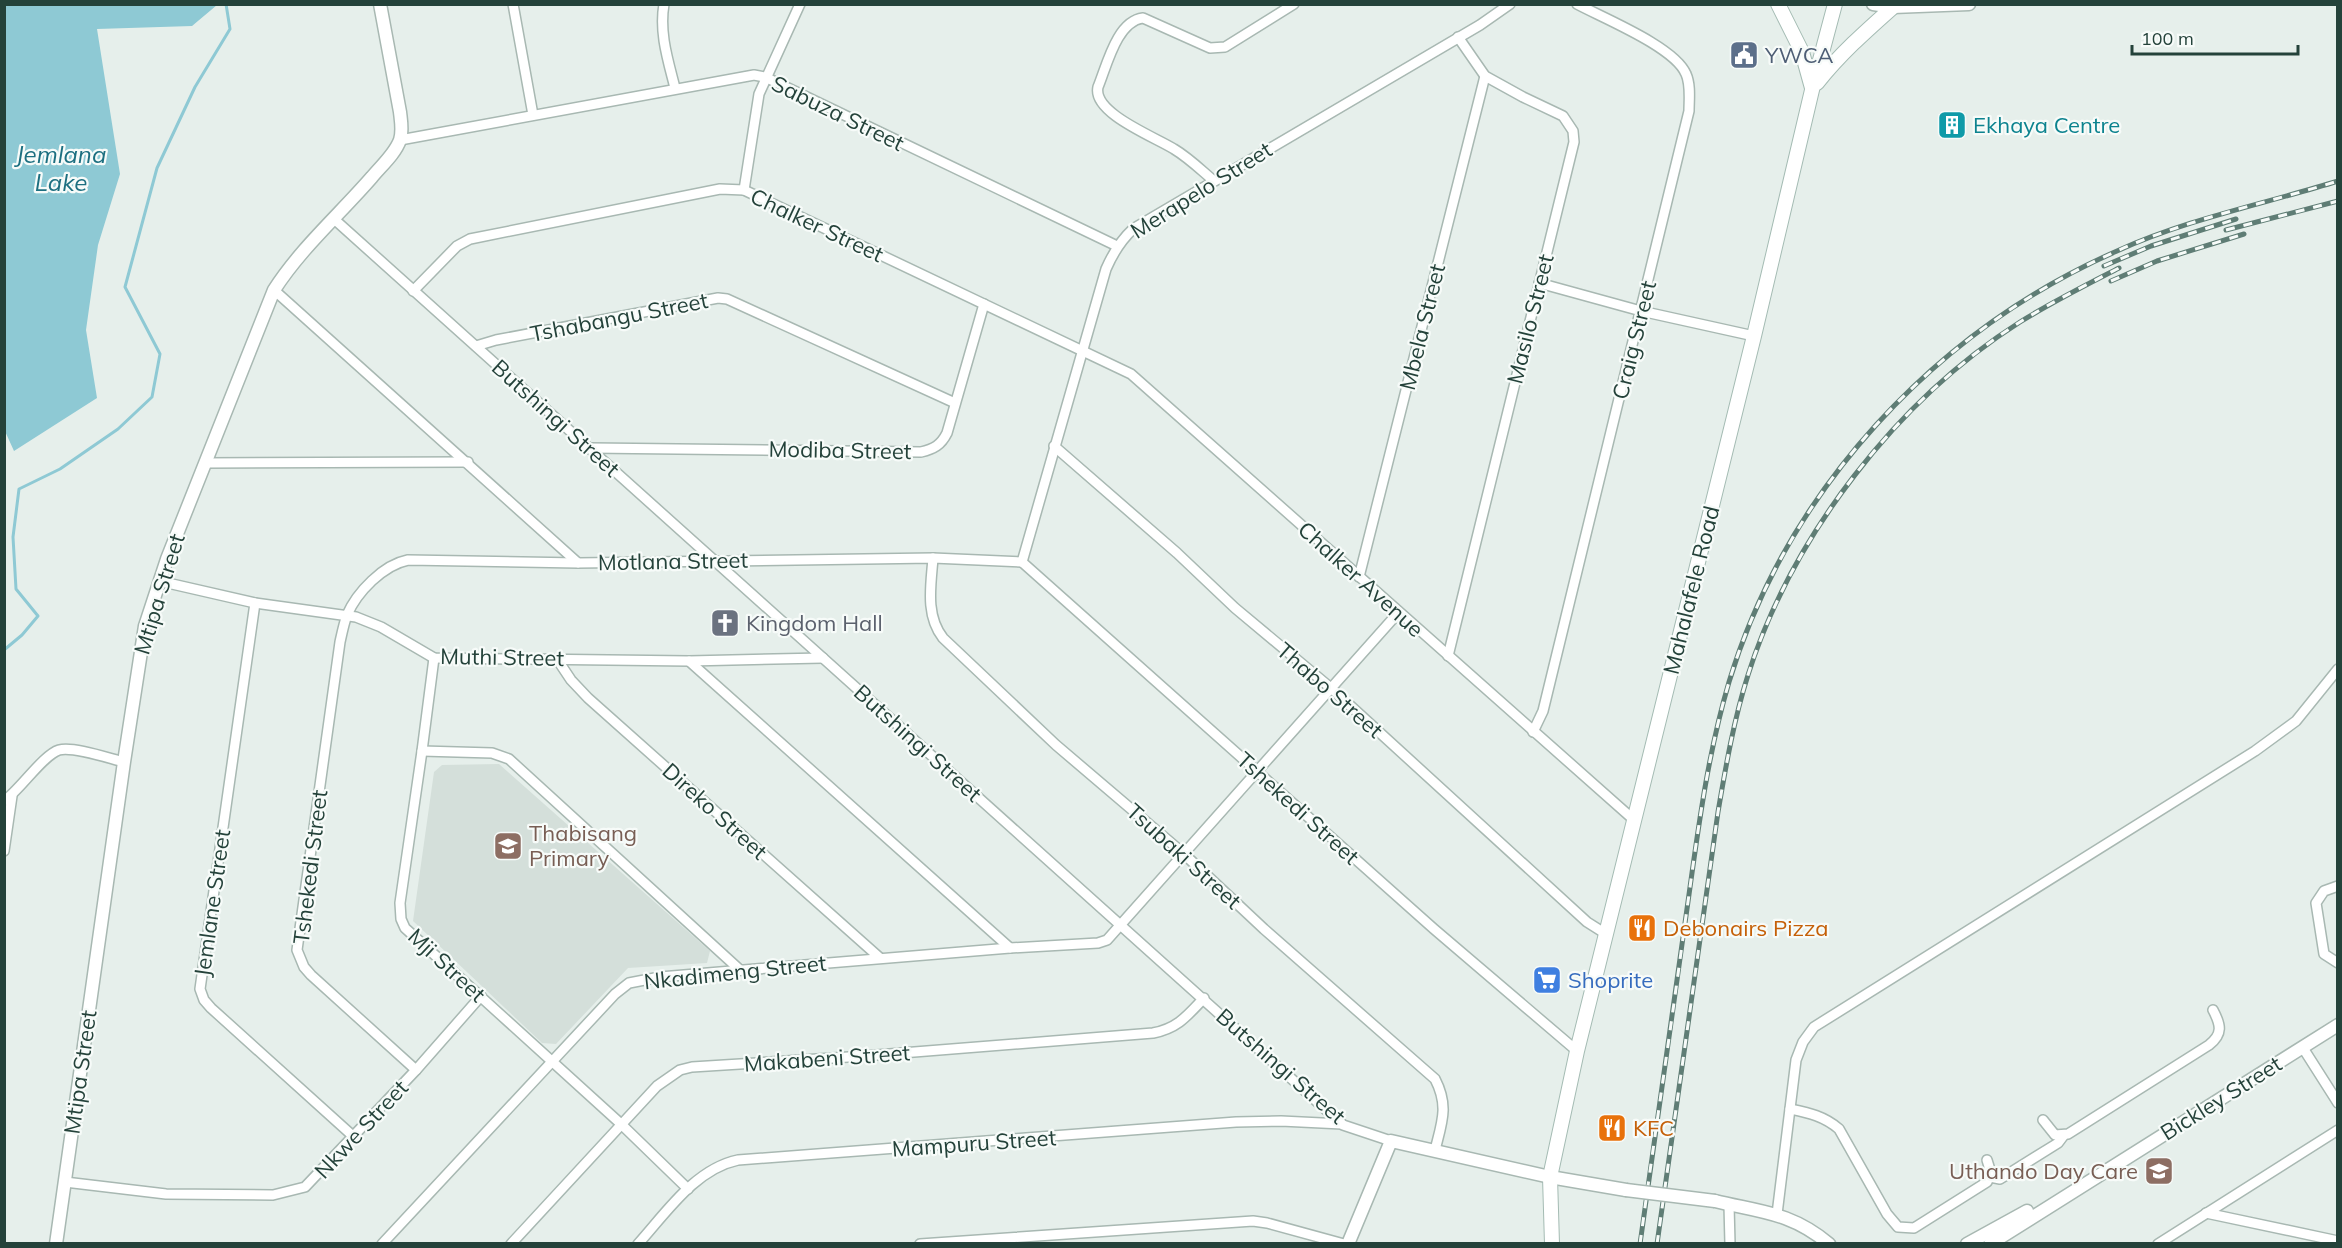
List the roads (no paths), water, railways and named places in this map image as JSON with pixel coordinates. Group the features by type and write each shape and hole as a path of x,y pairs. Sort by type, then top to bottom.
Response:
{"main road":[{"path":"1778,4 1802,52 1812,90"},
{"name":"Mahalafele Road","path":"1552,1244 1550,1177 1577,1052 1835,4"},
{"path":"1812,90 1834,62 1892,6"}],"street":[{"path":"380,4 400,112 402,126 400,140"},
{"path":"664,4 662,23 664,41 675,88"},
{"path":"744,190 759,94 800,4"},
{"name":"Merapelo Street","path":"1022,562 1106,269 1117,246 1133,230 1510,4"},
{"name":"Craig Street","path":"1533,732 1543,711 1689,111 1687,75 1674,60 1629,29 1577,4"},
{"path":"1873,4 1892,6 1969,4"},
{"path":"513,5 533,115"},
{"path":"1214,181 1175,150 1116,116 1099,101 1096,93 1120,32 1134,19 1143,18 1210,48 1225,47 1292,5"},
{"name":"Masilo Street","path":"1448,656 1574,142 1573,131 1563,116 1485,76 1458,37"},
{"name":"Sabuza Street","path":"400,140 738,76 754,75 765,77 1117,246"},
{"name":"Mbela Street","path":"1359,577 1485,76"},
{"name":"Mtipa Street","path":"56,1244 140,647 159,581 274,290 300,255 392,153 400,140"},
{"name":"Chalker Street","path":"413,291 457,246 470,239 720,189 744,190 1082,349"},
{"name":"Butshingi Street","path":"334,219 1343,1125 1391,1141 1550,1177 1626,1190 1715,1201 1778,1214 1810,1229 1829,1244"},
{"path":"1539,283 1641,311 1754,336"},
{"path":"274,290 578,563"},
{"name":"Tshabangu Street","path":"476,346 496,340 718,297 727,298 955,403"},
{"name":"Modiba Street","path":"591,448 921,452 930,450 943,442 947,433 984,304"},
{"name":"Chalker Avenue","path":"1082,349 1120,368 1146,386 1398,613 1634,820"},
{"name":"Thabo Street","path":"1054,446 1235,608 1332,689 1587,922 1606,934"},
{"path":"205,463 468,462"},
{"name":"Motlana Street","path":"347,615 361,594 384,571 399,562 578,563 933,558 1022,562"},
{"name":"Tsubaki Street","path":"933,558 930,590 931,612 933,623 943,638 1056,745 1184,854 1264,929 1435,1079 1444,1099 1435,1150"},
{"name":"Tshekedi Street","path":"1022,562 1434,929 1577,1052"},
{"name":"Muthi Street","path":"159,581 255,603 347,615 375,624 434,658 689,661 823,658"},
{"name":"Jemlane Street","path":"255,603 200,989 204,1000 211,1008 354,1137"},
{"name":"Nkadimeng Street","path":"382,1244 615,994 629,983 645,978 1102,942 1184,854 1398,613"},
{"name":"Tshekedi Street","path":"347,615 340,642 297,950 304,967 311,975 416,1070"},
{"name":"Mji Street","path":"434,658 400,903 401,919 412,935 621,1124 688,1189"},
{"name":"Direko Street","path":"557,659 571,680 588,698 880,958"},
{"path":"689,661 1010,948"},
{"path":"1778,1214 1796,1060 1803,1042 1814,1027 2255,752 2296,721 2337,669"},
{"path":"4,851 8,798 45,760 60,750 72,750 124,762"},
{"path":"422,752 492,753 509,759 740,970"},
{"path":"2337,886 2324,891 2316,903 2324,954 2337,963"},
{"name":"Nkwe Street","path":"65,1182 156,1193 273,1195 305,1187 416,1070 481,996"},
{"name":"Makabeni Street","path":"511,1244 621,1124 669,1076 686,1068 1153,1033 1168,1030 1177,1025 1204,998"},
{"path":"2043,1120 2055,1135 2068,1134 2214,1041 2220,1029 2213,1010"},
{"name":"Bickley Street","path":"1990,1244 2337,1025"},
{"path":"2303,1048 2337,1103"},
{"path":"1790,1109 1814,1113 1828,1119 1839,1129 1887,1214 1898,1227 1914,1228 1984,1185 1990,1178 1990,1165 1987,1160"},
{"name":"Mampuru Street","path":"638,1244 688,1189 709,1171 724,1163 757,1158 1236,1122 1281,1121 1343,1125"},
{"path":"2158,1244 2337,1130"},
{"path":"1990,1178 2000,1179 2058,1143 2064,1135"},
{"path":"920,1244 1253,1221 1346,1244 1391,1141"},
{"name":"Bickley Street","path":"1967,1244 2050,1199 2074,1189"},
{"path":"1730,1205 1730,1244"},
{"path":"2206,1213 2337,1240"}],"water":[{"name":"Jemlana Lake","path":"4,5 217,5 192,26 97,29 120,174 98,245 86,330 97,398 14,451 4,429"}],"waterway":[{"path":"4,650 22,635 38,616 16,589 13,537 19,489 60,469 118,429 152,397 160,354 125,287 157,168 195,87 230,29 226,4"}],"railway":[{"path":"1640,1244 1697,836 1707,774 1721,713 1729,682 1755,612 1788,545 1829,482 1877,425 1930,372 1988,325 2050,285 2117,251 2171,230 2338,181"},
{"path":"2226,230 2338,201"},
{"path":"2104,266 2151,246 2236,219"},
{"path":"2111,281 2157,261 2244,234"},
{"path":"1657,1244 1724,777 1743,692 1767,623 1792,572 1821,523 1854,476 1891,431 1975,354 2020,322 2119,268"}],"place":[{"name":"YWCA","path":"1744,55"},
{"name":"Ekhaya Centre","path":"1952,125"},
{"name":"Kingdom Hall","path":"725,623"},
{"name":"Thabisang Primary","path":"508,846"},
{"name":"Debonairs Pizza","path":"1642,928"},
{"name":"Shoprite","path":"1547,980"},
{"name":"KFC","path":"1612,1128"},
{"name":"Uthando Day Care","path":"2159,1171"}]}
